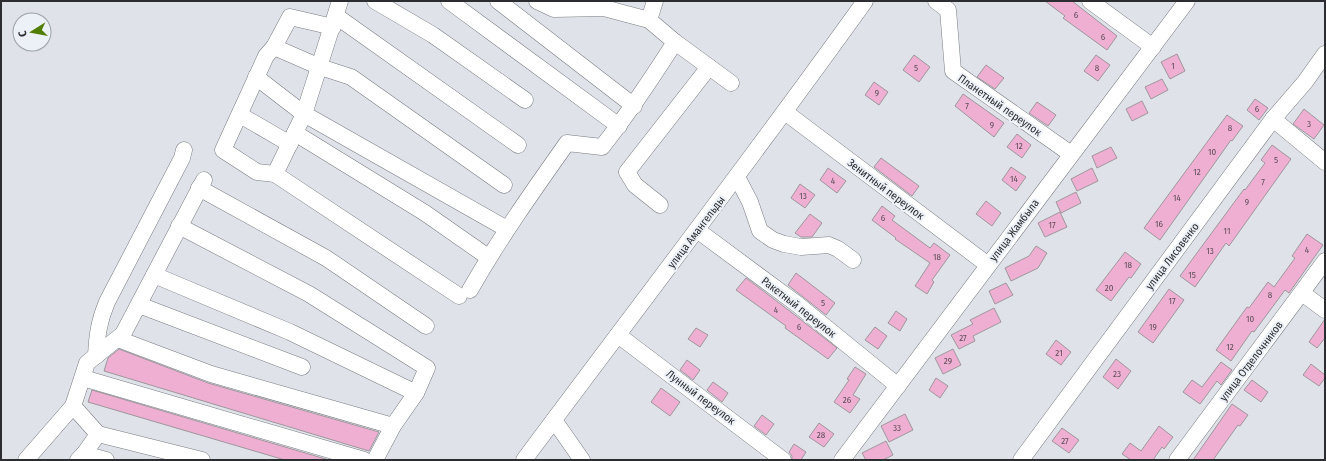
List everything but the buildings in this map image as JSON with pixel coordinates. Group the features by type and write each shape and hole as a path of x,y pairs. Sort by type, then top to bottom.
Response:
{"street":[{"path":"375,1 433,35 525,100"},
{"path":"449,1 619,126"},
{"path":"498,1 634,106"},
{"path":"537,1 554,9 604,8 649,20 731,84"},
{"path":"649,20 655,1"},
{"name":"улица Амангельды","path":"524,460 737,177 865,1"},
{"name":"Планетный переулок","path":"936,1 948,10 953,71 1071,154"},
{"path":"1090,1 1153,47"},
{"name":"улица Жамбыла","path":"842,460 1187,1"},
{"path":"518,146 336,15 290,16 274,47 266,56 241,109 240,116 224,150 258,172 275,174 464,293 488,257 495,250 507,229 567,142 602,147 634,106 676,42"},
{"path":"275,174 304,114 336,15"},
{"path":"274,47 320,67 351,77 504,184"},
{"name":"улица Лисовенко","path":"1021,460 1273,119 1305,82 1325,54"},
{"path":"660,205 635,185 627,172 709,67"},
{"path":"256,78 304,114 507,229"},
{"name":"Зенитный переулок","path":"785,112 988,266"},
{"path":"240,116 292,139 424,214 488,257"},
{"path":"1273,119 1325,162"},
{"path":"96,356 100,319 107,302 182,158 184,150"},
{"path":"737,177 750,202 760,231 764,234 773,240 784,244 801,247 829,245 838,249 854,260"},
{"path":"26,460 73,406 87,363 123,334 201,184 326,258 426,326"},
{"path":"179,226 309,294 427,368 416,393 393,426 374,460"},
{"name":"Ракетный переулок","path":"697,230 797,304 898,386"},
{"name":"улица Отделочников","path":"1177,460 1325,261"},
{"path":"154,275 290,332 416,393"},
{"path":"1302,293 1325,310"},
{"path":"138,305 302,367"},
{"name":"Лунный переулок","path":"618,334 783,460"},
{"path":"118,339 211,374 393,426"},
{"path":"82,378 364,460"},
{"path":"73,406 98,434 202,460"},
{"path":"554,420 582,460"},
{"path":"98,434 81,457 106,460"}]}
